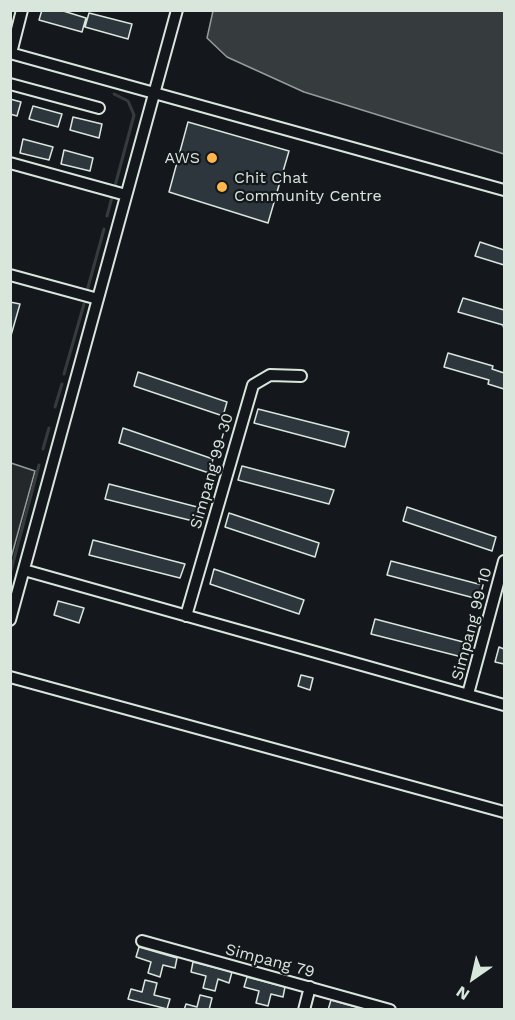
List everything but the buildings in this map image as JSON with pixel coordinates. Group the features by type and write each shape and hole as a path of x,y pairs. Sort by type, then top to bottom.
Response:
{"street":[{"path":"22,10 11,53 504,190"},
{"path":"10,620 15,586 24,570 177,10"},
{"path":"10,84 99,108"},
{"path":"10,164 126,195"},
{"path":"10,275 99,299"},
{"name":"Simpang 99-30","path":"186,616 253,385 270,375 301,376"},
{"name":"Simpang 99-10","path":"468,694 504,561"},
{"path":"24,570 504,705"},
{"path":"10,677 504,812"},
{"name":"Simpang 79","path":"142,941 390,1010"},
{"path":"304,1010 310,987"}],"shaded area":[{"path":"213,11 504,11 504,154 304,92 227,57 207,38"},
{"path":"10,463 35,471 11,558"}],"waterway":[{"path":"114,94 128,101 134,115 115,186"},
{"path":"107,216 112,197"},
{"path":"87,291 104,229"},
{"path":"64,374 84,304"},
{"path":"55,407 62,384"},
{"path":"43,449 49,428"},
{"path":"10,574 39,465"}],"place":[{"name":"AWS","path":"212,158"},
{"name":"Chit Chat Community Centre","path":"222,187"}]}
